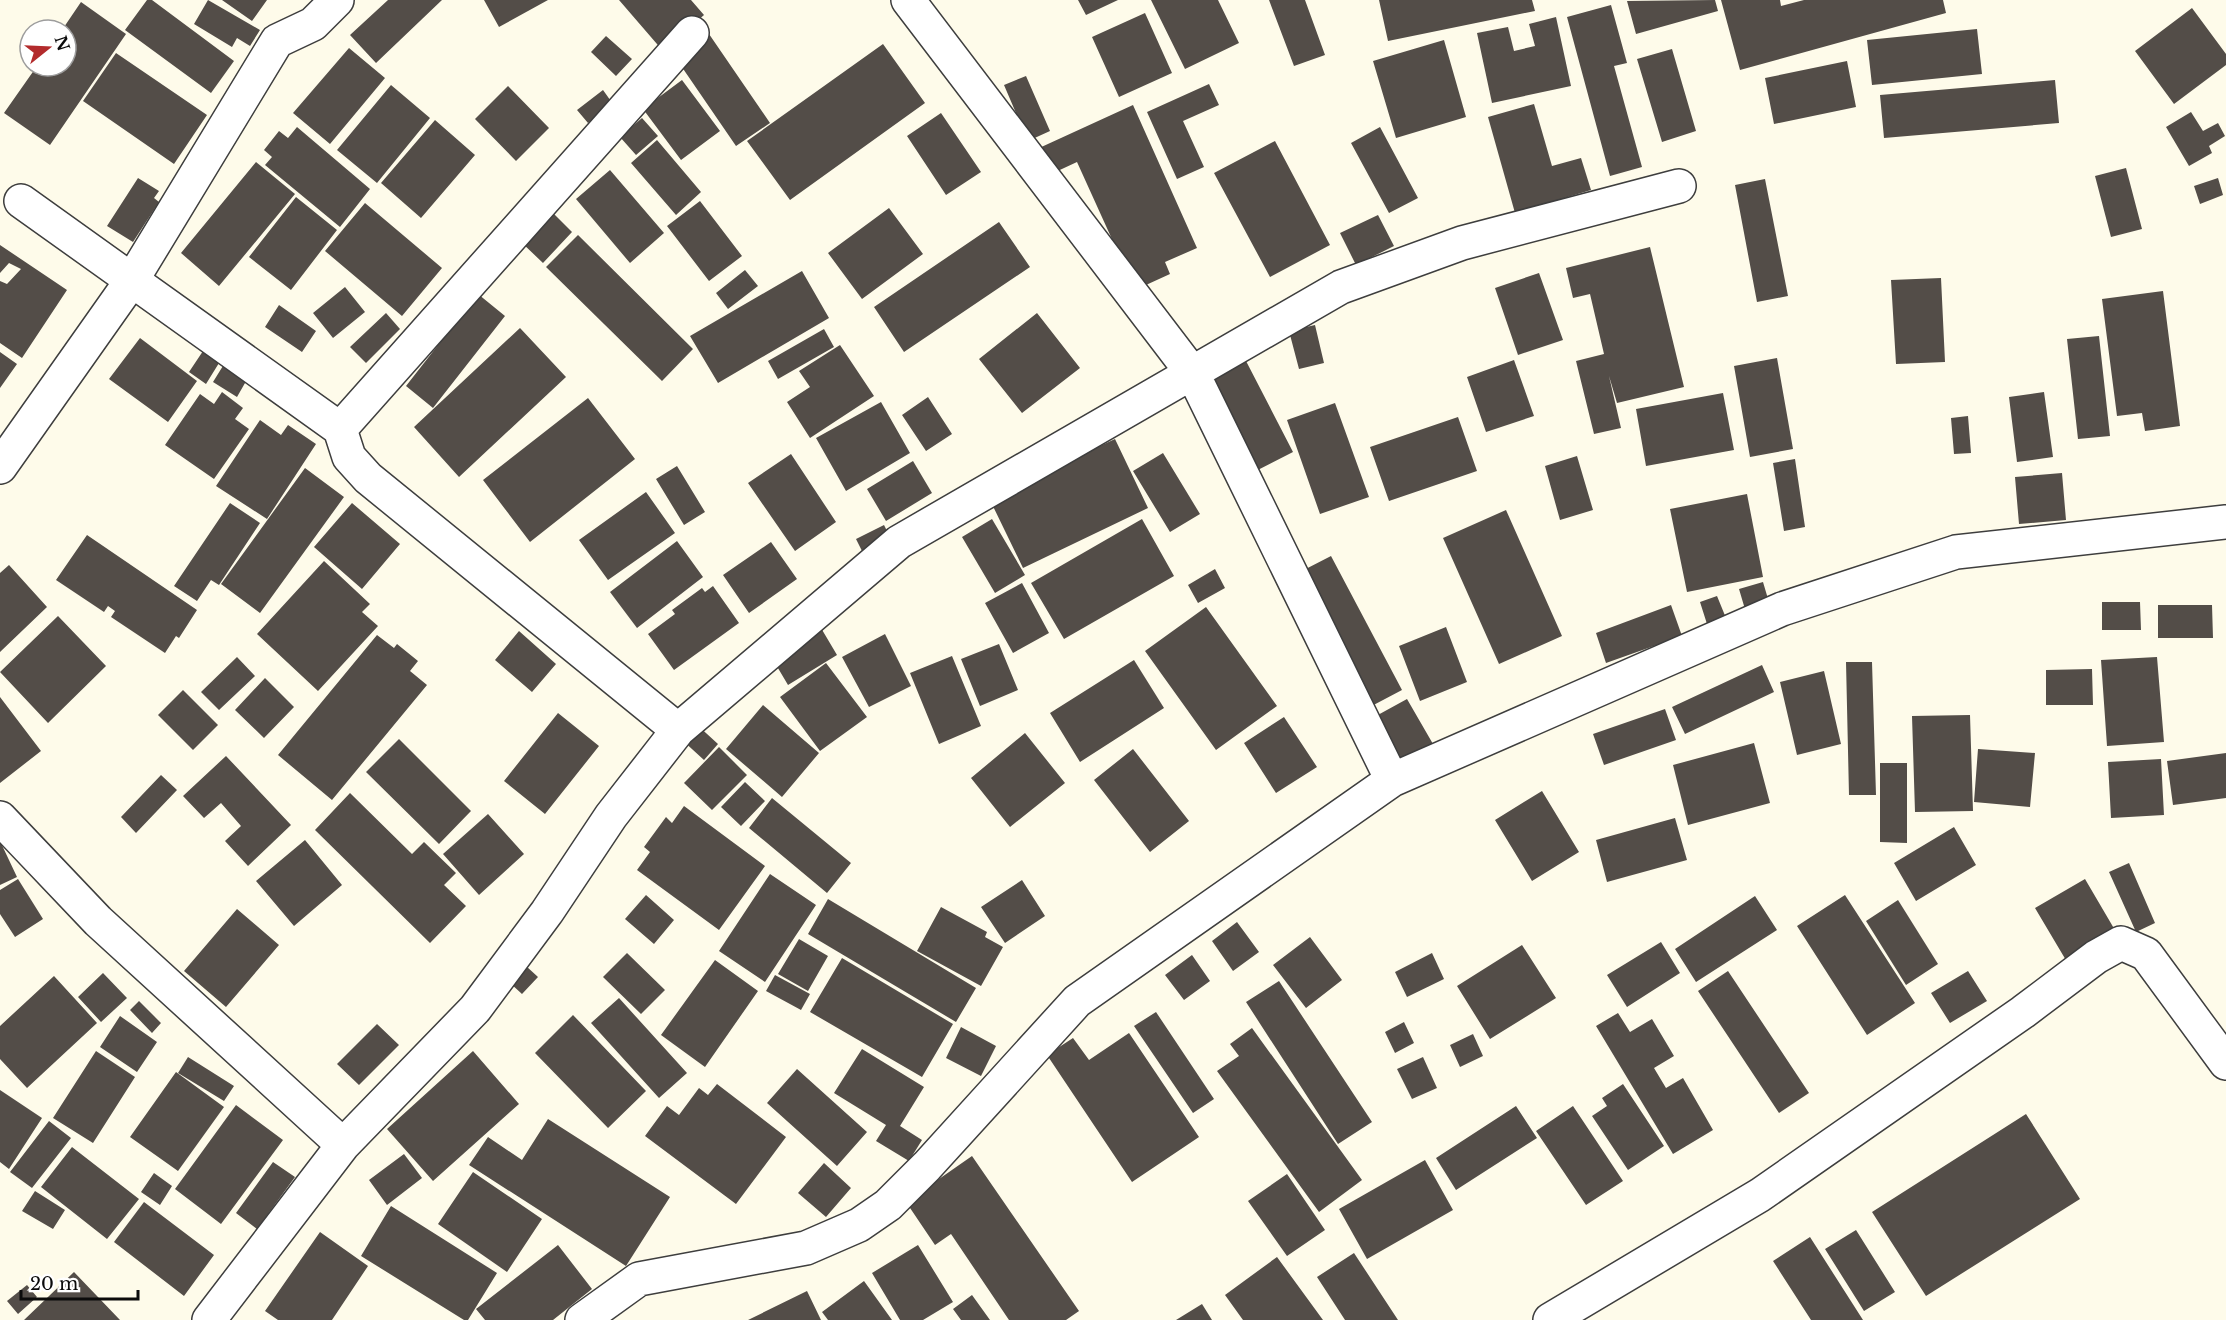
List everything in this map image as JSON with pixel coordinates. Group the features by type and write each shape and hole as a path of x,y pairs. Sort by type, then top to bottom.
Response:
{"street":[{"path":"0,467 132,280 277,41 313,24 338,0"},
{"path":"908,0 1192,374 1392,780"},
{"path":"340,429 692,33"},
{"path":"209,1320 343,1145 475,1009 547,912 611,816 678,730 899,542 1341,287 1462,243 1679,186"},
{"path":"21,201 340,429 349,457 368,478 678,730"},
{"path":"582,1320 639,1279 806,1248 859,1225 888,1205 927,1166 1077,1001 1392,780 1782,609 1956,552 2226,522"},
{"path":"0,818 98,921 343,1145"},
{"path":"1550,1320 1760,1195 2023,1012 2096,957 2121,943 2146,954 2226,1063"}],"building":[{"path":"147,0 152,0 234,61 211,93 125,30"},
{"path":"208,0 260,30 250,46 237,38 232,47 194,24"},
{"path":"222,0 267,0 252,21"},
{"path":"388,0 442,0 376,63 350,35"},
{"path":"484,0 548,0 499,27"},
{"path":"619,0 691,0 704,15 663,51"},
{"path":"1078,0 1118,0 1086,15"},
{"path":"1151,0 1218,0 1239,43 1185,69"},
{"path":"1269,0 1305,0 1325,55 1294,66"},
{"path":"1379,0 1532,0 1535,11 1388,41"},
{"path":"1715,0 1718,11 1636,34 1627,1"},
{"path":"1721,0 1780,0 1781,6 1804,0 1943,0 1946,13 1740,70"},
{"path":"81,2 126,34 50,145 4,113 29,78 78,78 78,18 70,18"},
{"path":"1611,5 1627,63 1614,66 1642,167 1610,176 1567,17"},
{"path":"2192,8 2226,54 2226,65 2174,104 2135,51"},
{"path":"1145,13 1172,73 1119,97 1092,37"},
{"path":"1556,17 1571,86 1492,103 1477,33 1508,27 1514,51 1535,46 1529,24"},
{"path":"1977,29 1982,74 1872,85 1867,40"},
{"path":"709,34 770,123 736,146 675,57"},
{"path":"606,36 632,59 616,76 591,52"},
{"path":"1444,40 1466,117 1396,138 1373,61"},
{"path":"883,44 925,103 790,200 747,141"},
{"path":"349,48 385,78 330,144 293,113"},
{"path":"1672,49 1696,131 1662,142 1637,59"},
{"path":"116,53 207,115 174,164 83,101"},
{"path":"1847,61 1856,107 1774,124 1765,78"},
{"path":"1026,76 1050,131 1028,141 1004,85"},
{"path":"682,80 720,131 681,160 643,109"},
{"path":"2055,80 2059,123 1884,138 1880,95"},
{"path":"1209,84 1219,105 1183,121 1204,167 1177,179 1147,112"},
{"path":"391,85 430,118 377,183 337,150"},
{"path":"508,86 549,128 516,161 475,119"},
{"path":"603,90 613,104 588,123 577,110"},
{"path":"1534,104 1552,166 1581,158 1591,190 1515,213 1488,117"},
{"path":"1133,105 1197,248 1165,262 1170,274 1135,290 1077,162 1049,175 1037,149"},
{"path":"2191,112 2203,131 2218,123 2225,136 2209,146 2212,153 2189,166 2166,127"},
{"path":"941,113 981,172 946,195 907,136"},
{"path":"642,118 658,136 636,155 620,137"},
{"path":"435,120 475,155 421,218 381,183"},
{"path":"297,127 370,189 340,227 265,165 272,157 264,150 279,131 288,138"},
{"path":"1380,127 1418,198 1389,213 1351,143"},
{"path":"657,140 701,192 676,215 631,163"},
{"path":"1275,141 1330,245 1270,277 1214,173"},
{"path":"256,162 295,194 219,286 181,253"},
{"path":"2126,168 2142,229 2111,237 2095,176"},
{"path":"610,170 664,233 630,263 576,199"},
{"path":"138,178 159,191 154,198 159,202 133,242 107,226"},
{"path":"2218,178 2223,195 2200,204 2194,186"},
{"path":"1765,179 1788,296 1757,302 1735,185"},
{"path":"296,197 337,230 291,290 249,257"},
{"path":"700,201 742,256 709,281 667,226"},
{"path":"365,203 442,268 402,316 325,251"},
{"path":"889,208 923,254 862,299 828,253"},
{"path":"550,210 572,232 543,263 520,241"},
{"path":"1378,215 1394,246 1356,265 1340,233"},
{"path":"999,222 1030,267 904,352 874,307"},
{"path":"578,235 693,349 662,381 546,267"},
{"path":"0,245 67,290 22,358 0,343 0,281 7,284 21,269 9,263 0,273"},
{"path":"1650,247 1684,387 1617,403 1609,376 1621,428 1594,434 1576,361 1604,354 1590,294 1573,298 1566,268"},
{"path":"745,270 758,286 728,309 716,293"},
{"path":"802,271 829,318 718,383 690,336"},
{"path":"1539,273 1563,340 1518,355 1495,288"},
{"path":"1941,278 1945,362 1896,364 1891,280"},
{"path":"345,287 365,312 333,338 313,313"},
{"path":"2163,291 2180,426 2145,431 2142,413 2117,416 2102,299"},
{"path":"478,294 505,316 433,408 406,386"},
{"path":"279,305 316,331 302,352 265,327"},
{"path":"386,313 400,329 366,363 350,347"},
{"path":"1037,313 1080,368 1022,413 979,359"},
{"path":"1315,325 1324,363 1299,369 1289,331"},
{"path":"520,328 566,377 459,477 414,427"},
{"path":"824,329 834,347 778,379 768,361"},
{"path":"2099,336 2110,436 2078,439 2067,339"},
{"path":"140,338 197,381 168,422 109,379"},
{"path":"840,345 874,396 810,438 787,402 810,387 799,371"},
{"path":"203,351 219,363 206,384 189,372"},
{"path":"0,352 17,364 0,388"},
{"path":"1777,358 1793,449 1750,457 1734,366"},
{"path":"1514,360 1534,416 1486,432 1467,377"},
{"path":"226,361 249,376 237,397 213,382"},
{"path":"1246,361 1293,452 1246,476 1199,385"},
{"path":"222,392 243,408 235,419 249,429 214,479 165,445 200,394 214,404"},
{"path":"2044,392 2053,457 2017,462 2009,397"},
{"path":"1723,393 1734,450 1646,466 1636,409"},
{"path":"928,397 952,434 926,451 902,415"},
{"path":"588,398 635,459 530,542 483,480"},
{"path":"881,402 910,453 846,491 816,438"},
{"path":"1335,403 1369,497 1320,514 1287,420"},
{"path":"1968,416 1971,453 1954,454 1951,418"},
{"path":"1458,417 1477,471 1389,501 1370,447"},
{"path":"260,420 281,435 288,425 316,444 267,519 216,486"},
{"path":"1115,439 1148,508 1023,568 989,498"},
{"path":"1163,453 1200,514 1170,532 1133,471"},
{"path":"791,454 836,522 795,551 748,483"},
{"path":"1577,456 1593,510 1560,520 1545,466"},
{"path":"1795,459 1805,527 1784,531 1773,463"},
{"path":"913,461 932,493 886,521 867,489"},
{"path":"677,466 705,512 684,525 656,479"},
{"path":"305,468 344,497 260,613 221,584"},
{"path":"2062,473 2066,520 2019,524 2015,477"},
{"path":"646,492 675,533 608,580 579,540"},
{"path":"1747,494 1763,577 1687,592 1670,509"},
{"path":"230,503 260,523 219,585 211,580 197,601 174,586"},
{"path":"352,503 400,544 362,589 314,547"},
{"path":"1506,510 1562,636 1499,664 1443,538"},
{"path":"992,519 1025,575 995,593 962,537"},
{"path":"1142,519 1174,576 1064,639 1031,583"},
{"path":"884,525 892,541 864,555 856,539"},
{"path":"87,535 197,610 179,638 176,636 165,653 111,617 115,611 108,606 104,612 56,580"},
{"path":"677,541 703,577 637,628 610,592"},
{"path":"771,542 797,579 749,613 723,575"},
{"path":"1331,556 1402,690 1366,709 1296,574"},
{"path":"324,561 370,604 362,612 378,626 318,691 257,634"},
{"path":"9,565 47,607 0,652 0,573"},
{"path":"1215,569 1225,588 1198,603 1188,585"},
{"path":"1763,582 1771,609 1747,616 1739,589"},
{"path":"1022,583 1049,633 1013,653 985,603"},
{"path":"713,586 739,623 674,670 648,634 675,614 672,610 702,588 705,592"},
{"path":"1717,596 1726,618 1707,624 1700,602"},
{"path":"2102,602 2140,602 2141,630 2102,630"},
{"path":"1671,605 1682,636 1606,663 1596,633"},
{"path":"2158,605 2212,605 2213,638 2158,638"},
{"path":"1206,607 1277,706 1216,750 1145,651"},
{"path":"58,616 106,666 48,723 0,672"},
{"path":"1446,627 1467,682 1420,701 1399,646"},
{"path":"821,628 837,655 788,685 772,658"},
{"path":"519,631 556,664 532,692 495,660"},
{"path":"885,634 911,686 869,707 842,657"},
{"path":"377,635 394,648 397,644 418,661 410,671 427,685 332,800 278,755"},
{"path":"999,644 1018,690 980,706 961,659"},
{"path":"952,656 981,726 939,744 910,673"},
{"path":"237,657 255,676 219,710 201,692"},
{"path":"2157,657 2164,742 2107,746 2101,660"},
{"path":"1134,660 1164,708 1080,762 1050,713"},
{"path":"1846,662 1872,662 1876,795 1849,795"},
{"path":"826,663 867,717 820,751 780,697"},
{"path":"1762,665 1774,692 1685,734 1672,707"},
{"path":"2092,669 2093,705 2046,705 2046,670"},
{"path":"1824,671 1841,744 1797,755 1780,682"},
{"path":"265,678 294,707 264,738 235,710"},
{"path":"183,690 218,725 193,750 158,715"},
{"path":"0,697 41,751 0,783"},
{"path":"1407,699 1433,744 1402,762 1376,716"},
{"path":"763,705 819,753 782,797 726,749"},
{"path":"1665,709 1676,740 1604,765 1593,734"},
{"path":"558,713 599,746 545,814 504,781"},
{"path":"1970,715 1973,811 1915,812 1912,716"},
{"path":"1284,717 1317,767 1276,793 1244,743"},
{"path":"695,723 718,744 704,760 681,739"},
{"path":"1025,733 1065,783 1010,827 971,778"},
{"path":"399,739 471,811 439,844 366,772"},
{"path":"1754,743 1770,803 1688,825 1673,765"},
{"path":"719,747 747,775 712,810 684,783"},
{"path":"1133,749 1189,821 1150,852 1094,780"},
{"path":"1978,749 2035,753 2030,807 1974,802"},
{"path":"2226,753 2226,798 2173,805 2167,761"},
{"path":"226,756 291,825 248,866 225,841 241,826 221,803 204,818 183,796"},
{"path":"2161,759 2164,815 2111,818 2108,762"},
{"path":"1880,763 1907,763 1907,843 1880,842"},
{"path":"161,775 177,790 136,833 121,817"},
{"path":"745,782 765,801 741,826 721,807"},
{"path":"1542,791 1579,852 1532,881 1495,820"},
{"path":"350,793 412,854 424,842 456,873 444,885 466,906 430,943 315,830"},
{"path":"772,798 851,863 827,893 749,828"},
{"path":"684,806 765,866 719,930 637,870 650,852 644,847 666,817 672,823"},
{"path":"488,814 524,854 479,895 443,854"},
{"path":"1675,818 1687,860 1607,882 1596,840"},
{"path":"1954,827 1976,865 1916,901 1894,863"},
{"path":"305,840 342,885 294,926 256,881"},
{"path":"0,841 17,877 0,885"},
{"path":"2129,863 2155,923 2136,932 2109,872"},
{"path":"770,874 816,905 765,982 719,951"},
{"path":"18,879 43,919 15,937 0,914 0,890"},
{"path":"2085,879 2119,937 2070,967 2035,908"},
{"path":"1022,880 1045,916 1005,943 981,907"},
{"path":"646,895 674,920 654,944 625,919"},
{"path":"1845,895 1915,1003 1867,1035 1797,926"},
{"path":"1755,896 1777,930 1696,982 1675,949"},
{"path":"828,899 976,988 956,1022 808,934"},
{"path":"1898,900 1938,964 1906,985 1866,921"},
{"path":"941,907 987,932 985,937 1003,947 981,986 917,951"},
{"path":"237,909 279,945 226,1007 184,971"},
{"path":"1237,922 1259,952 1233,971 1212,941"},
{"path":"1310,937 1342,980 1306,1008 1273,965"},
{"path":"799,939 828,956 808,991 778,974"},
{"path":"1661,942 1680,973 1627,1007 1607,975"},
{"path":"1522,945 1556,998 1490,1039 1457,986"},
{"path":"627,953 665,990 641,1014 603,977"},
{"path":"1432,953 1444,979 1407,997 1395,972"},
{"path":"1192,955 1210,981 1184,1000 1165,975"},
{"path":"842,958 953,1024 922,1077 810,1012"},
{"path":"715,960 758,991 705,1067 661,1035"},
{"path":"526,966 538,977 522,994 510,983"},
{"path":"1728,971 1809,1093 1779,1113 1698,991"},
{"path":"1968,971 1987,1001 1950,1023 1931,993"},
{"path":"103,973 127,998 101,1022 78,997"},
{"path":"775,975 810,994 801,1010 766,991"},
{"path":"54,976 97,1023 27,1088 0,1059 0,1026"},
{"path":"1279,981 1372,1122 1338,1144 1246,1002"},
{"path":"619,998 687,1073 659,1098 591,1023"},
{"path":"139,1001 161,1023 152,1033 130,1010"},
{"path":"1156,1012 1214,1099 1193,1113 1134,1026"},
{"path":"1618,1013 1630,1032 1652,1019 1674,1056 1654,1068 1666,1088 1683,1078 1713,1130 1673,1154 1596,1026"},
{"path":"573,1015 646,1091 608,1128 535,1053"},
{"path":"120,1016 157,1042 137,1072 100,1047"},
{"path":"1404,1022 1414,1043 1395,1053 1385,1032"},
{"path":"377,1024 399,1045 359,1085 337,1064"},
{"path":"961,1027 996,1046 981,1076 946,1058"},
{"path":"1252,1028 1362,1180 1319,1212 1217,1071 1239,1056 1230,1044"},
{"path":"1129,1033 1199,1137 1132,1182 1047,1055 1073,1038 1089,1060"},
{"path":"1473,1034 1483,1056 1460,1067 1450,1045"},
{"path":"862,1049 924,1087 900,1126 922,1140 909,1161 876,1141 886,1125 834,1093"},
{"path":"96,1051 135,1077 93,1143 53,1118"},
{"path":"473,1051 519,1104 433,1181 387,1129"},
{"path":"188,1057 234,1086 224,1101 178,1073"},
{"path":"1423,1057 1437,1088 1412,1099 1397,1069"},
{"path":"797,1069 867,1132 837,1166 767,1103"},
{"path":"176,1072 224,1107 178,1171 130,1137"},
{"path":"717,1084 786,1137 736,1204 645,1136 667,1106 679,1115 699,1088 708,1095"},
{"path":"1623,1084 1664,1146 1628,1170 1592,1116 1607,1106 1602,1098"},
{"path":"0,1090 42,1118 9,1169 0,1162"},
{"path":"236,1105 283,1140 221,1224 175,1189"},
{"path":"1516,1106 1537,1138 1456,1190 1436,1158"},
{"path":"1573,1106 1623,1181 1586,1205 1536,1131"},
{"path":"2026,1114 2080,1199 1926,1296 1872,1212"},
{"path":"548,1119 670,1197 626,1266 469,1165 488,1137 522,1160"},
{"path":"49,1121 71,1138 32,1188 10,1172"},
{"path":"72,1147 139,1199 107,1239 41,1187"},
{"path":"404,1154 422,1178 387,1205 369,1180"},
{"path":"972,1156 1079,1311 1066,1320 1009,1320 951,1234 935,1245 906,1202"},
{"path":"1425,1160 1453,1210 1367,1259 1339,1209"},
{"path":"273,1162 295,1177 257,1229 236,1213"},
{"path":"824,1163 851,1188 826,1217 798,1193"},
{"path":"473,1172 542,1219 507,1272 438,1224"},
{"path":"154,1173 172,1186 160,1205 141,1192"},
{"path":"1287,1174 1325,1230 1287,1256 1248,1201"},
{"path":"35,1191 65,1210 53,1229 22,1211"},
{"path":"144,1202 214,1255 184,1296 114,1242"},
{"path":"391,1206 497,1273 468,1320 464,1320 361,1256"},
{"path":"1856,1230 1895,1292 1864,1311 1825,1249"},
{"path":"320,1232 368,1266 332,1320 278,1320 265,1311"},
{"path":"1810,1237 1863,1320 1811,1320 1773,1261"},
{"path":"558,1245 592,1289 553,1320 485,1320 476,1309"},
{"path":"918,1245 953,1302 923,1320 900,1320 872,1273"},
{"path":"1354,1253 1398,1320 1345,1320 1317,1277"},
{"path":"1277,1257 1323,1320 1243,1320 1225,1295"},
{"path":"74,1272 120,1320 24,1320"},
{"path":"864,1281 892,1320 828,1320 822,1312"},
{"path":"27,1285 37,1297 18,1314 7,1301"},
{"path":"807,1291 821,1320 748,1320"},
{"path":"972,1295 990,1320 961,1320 953,1309"},
{"path":"1202,1304 1212,1320 1176,1320"}]}
